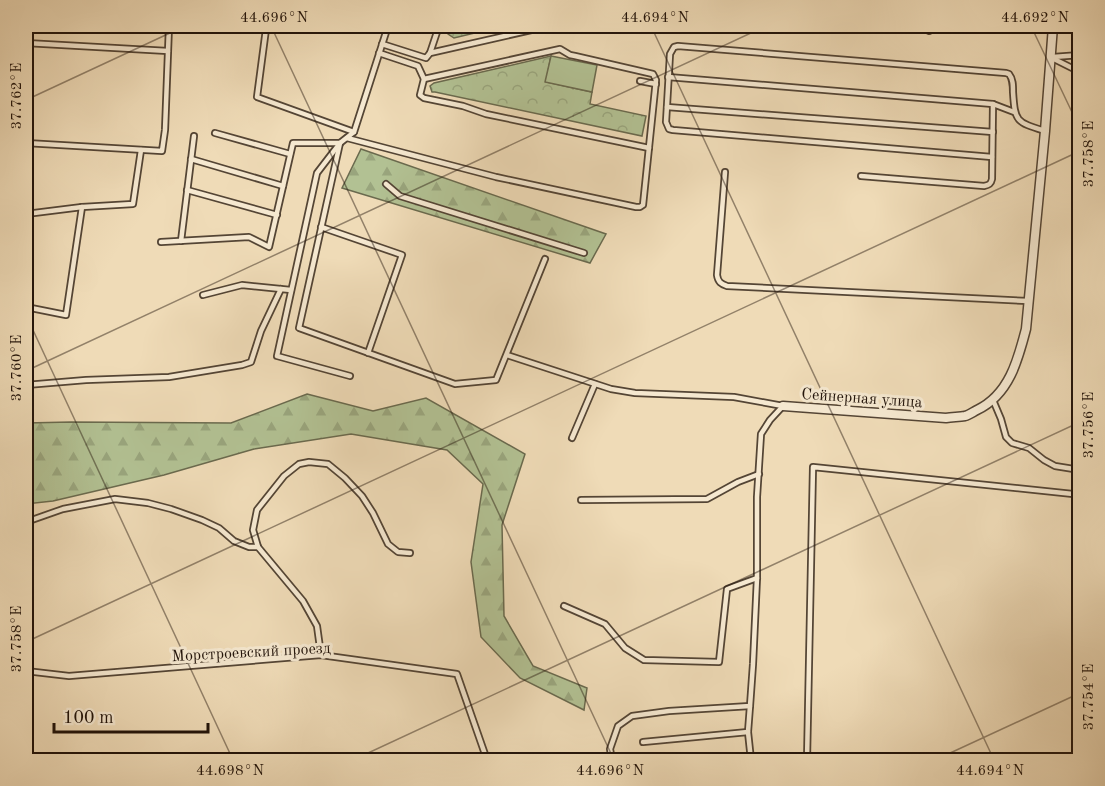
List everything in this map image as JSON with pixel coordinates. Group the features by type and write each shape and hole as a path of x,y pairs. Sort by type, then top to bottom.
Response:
{"street":[{"name":"Сейнерная улица","path":"783,406 946,418 965,416 986,406 1001,392 1014,371 1026,329 1053,26"}],"lane":[{"path":"26,143 162,151 165,130 169,26"},
{"path":"336,26 266,29 257,97 354,132"},
{"path":"350,376 277,356 317,173 340,143 354,132 388,26"},
{"path":"382,44 426,58 430,53 439,26"},
{"path":"430,53 549,26"},
{"path":"26,43 168,51"},
{"path":"992,157 673,130 667,126 670,54 674,47 678,46 1006,73 1013,80 1014,112 1018,119 1024,124 1045,131"},
{"path":"347,138 496,177 636,207 643,205 656,84 655,76 650,72 570,55 560,49 424,79"},
{"path":"379,53 418,66 424,79 420,91 424,98 463,106 486,114 649,148"},
{"path":"1050,57 1080,55"},
{"path":"1050,57 1080,72"},
{"path":"668,77 993,104 1014,112"},
{"path":"640,81 656,84"},
{"path":"861,176 984,186 991,183 993,104"},
{"path":"667,107 993,132"},
{"path":"215,133 290,154"},
{"path":"181,241 194,136"},
{"path":"161,242 249,237 269,247 293,143 340,143"},
{"path":"340,143 298,328 455,384 496,380 545,259"},
{"path":"26,214 133,204 141,150"},
{"path":"191,159 283,186"},
{"path":"725,172 717,275 722,285 1028,301"},
{"path":"386,184 400,196 584,253"},
{"path":"187,190 277,215"},
{"path":"26,307 66,315 82,207"},
{"path":"321,226 402,255 368,353"},
{"path":"203,295 242,285 291,290"},
{"path":"26,385 169,377 251,362 261,331 281,289"},
{"path":"507,355 611,389 635,393 734,397 783,406"},
{"path":"572,438 595,384"},
{"path":"993,400 1006,437 1012,443 1029,448 1055,466 1080,470"},
{"name":"Сейнерная улица","path":"752,760 748,732 757,578 757,497 761,434 783,406"},
{"path":"321,655 317,626 303,601 258,547 254,530 257,510 284,476 299,464 309,462 328,464 362,496 374,513 388,544 398,552 410,553"},
{"path":"807,760 813,467 1073,494 1080,497"},
{"path":"581,500 707,499 738,482 759,474"},
{"path":"26,522 63,509 115,499 148,503 202,519 219,528 234,541 249,547 258,547"},
{"path":"564,606 605,624 625,648 644,660 719,662 727,589 757,578"},
{"name":"Морстроевский проезд","path":"26,671 69,676 321,655 457,674 487,760"},
{"path":"612,760 610,749 618,726 632,716 669,711 750,706"},
{"path":"643,742 748,732"},
{"path":"26,750 27,760"}],"green space":[{"path":"446,26 504,26 454,38 448,34"},
{"path":"551,56 546,82 592,92 590,104 646,116 642,136 432,92 430,86 434,83"},
{"path":"551,56 597,65 592,92 545,82"},
{"path":"361,149 606,234 590,263 342,188"},
{"path":"307,394 373,411 426,398 525,454 502,525 504,616 533,666 587,688 584,710 520,678 481,637 471,562 483,484 447,450 351,434 254,449 164,475 53,501 26,504 26,423 231,423"}]}
